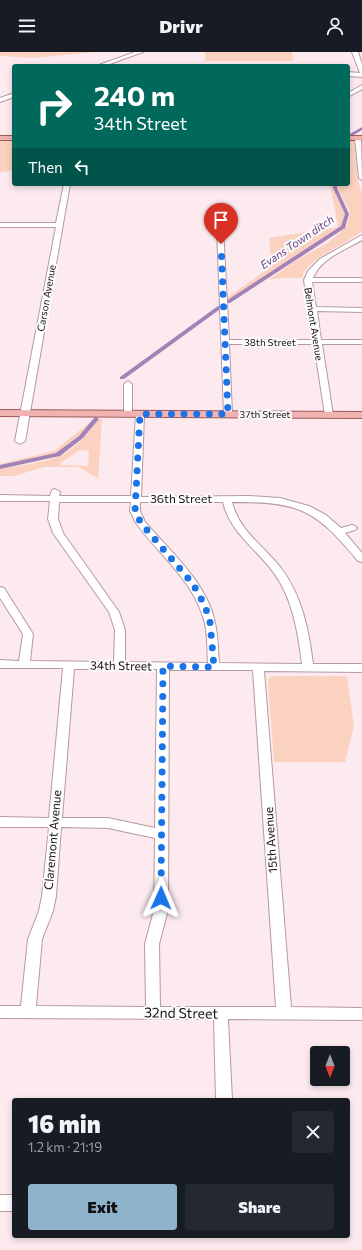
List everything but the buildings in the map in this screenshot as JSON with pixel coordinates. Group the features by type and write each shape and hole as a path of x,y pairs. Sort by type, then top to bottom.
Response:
{"main road":[{"path":"0,138 12,138"},
{"name":"37th Street","path":"0,413 362,415"}],"street":[{"path":"105,64 140,52"},
{"path":"350,74 362,73 355,52"},
{"path":"350,94 362,87"},
{"path":"360,138 362,178"},
{"name":"Carson Avenue","path":"20,441 67,186"},
{"path":"0,225 59,225"},
{"path":"220,228 228,414"},
{"name":"Belmont Avenue","path":"329,415 308,280 312,269 318,264 362,237"},
{"path":"353,243 362,246"},
{"path":"308,280 362,280"},
{"path":"312,309 362,310"},
{"name":"38th Street","path":"225,342 362,342"},
{"path":"128,384 134,414 136,515 193,584 205,606 210,622 214,667"},
{"path":"54,495 53,519 58,533 114,612 120,630 119,666"},
{"name":"36th Street","path":"0,498 54,495 135,499 275,500 299,505 315,512 339,532"},
{"path":"226,500 232,519 268,559 286,585 298,612 303,629 308,667"},
{"path":"352,528 339,532 362,559"},
{"path":"0,590 28,634 24,665"},
{"name":"34th Street","path":"0,664 362,668"},
{"name":"Claremont Avenue","path":"28,1012 35,939 46,911 69,665"},
{"path":"153,1013 152,944 161,910 163,666"},
{"name":"15th Avenue","path":"258,667 284,1014"},
{"path":"0,822 55,821 118,824 161,834"},
{"name":"32nd Street","path":"0,1012 362,1014"},
{"path":"221,1014 224,1098"},
{"path":"0,1203 12,1203"}],"shaded area":[{"path":"0,52 97,52 33,58 0,56"},
{"path":"205,52 292,52 293,61 205,61"},
{"path":"0,140 12,140 12,171 0,172"},
{"path":"350,140 354,141 358,179 362,195 362,231 310,265 304,272 302,278 268,280 297,260 329,242 347,226 350,212 337,187 350,186"},
{"path":"330,186 334,186 333,188 345,214 341,227 228,301 228,297 272,266 269,238 338,227"},
{"path":"94,419 80,437 57,454 0,465 54,451"},
{"path":"97,419 102,419 98,479 79,467 44,467 14,476 0,476 0,468 23,465 59,457 83,438 95,424","holes":["80,450 89,451 88,466 60,465"]},
{"path":"271,676 347,676 354,726 345,762 274,762 268,683 268,679"}],"waterway":[{"name":"Evans Town ditch","path":"350,135 362,128"},
{"name":"Evans Town ditch","path":"228,302 343,227 347,214 335,186"},
{"name":"Evans Town ditch","path":"122,378 220,307"},
{"name":"Evans Town ditch","path":"0,467 58,455 81,437 96,419"}],"route":[{"path":"161,898 163,666 214,667 210,622 205,606 193,584 141,523 136,515 134,508 140,414 228,414 221,244"}]}
